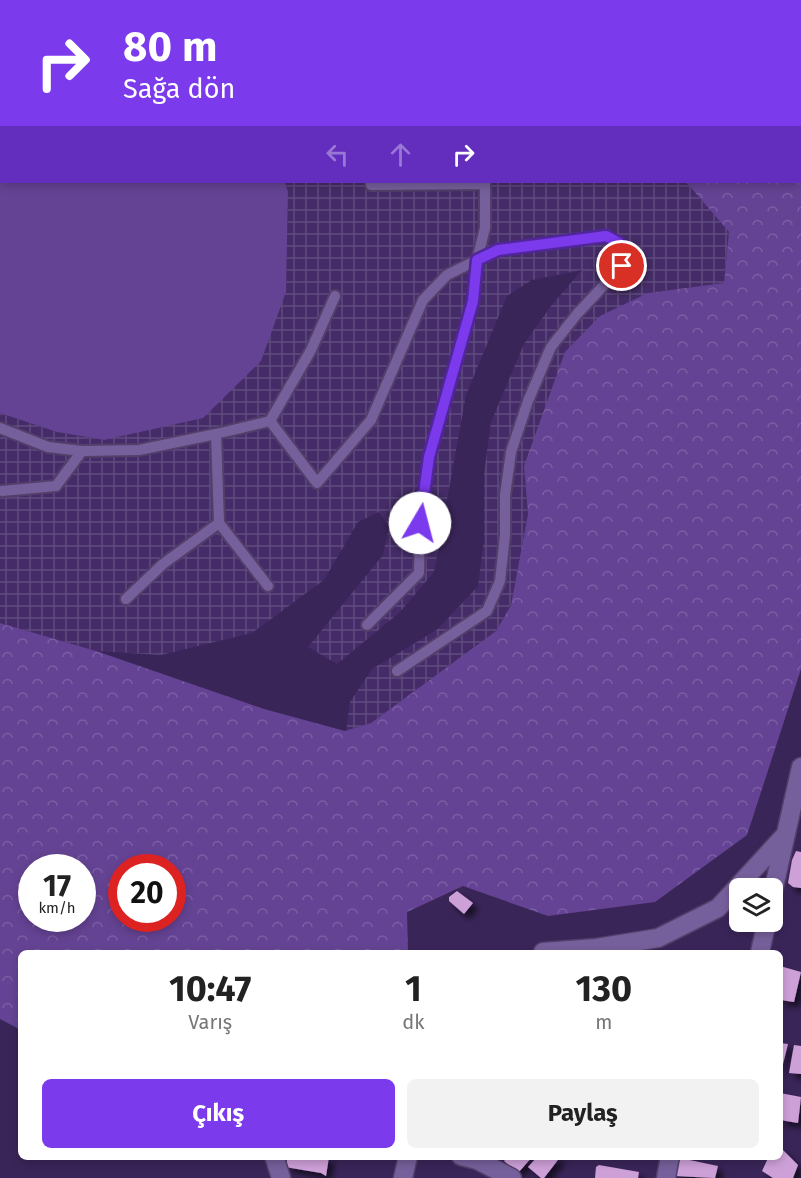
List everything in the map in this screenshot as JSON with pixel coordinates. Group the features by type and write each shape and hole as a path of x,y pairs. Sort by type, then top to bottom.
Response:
{"street":[{"path":"776,878 801,767"},
{"path":"570,950 658,938 718,908 786,834"},
{"path":"760,950 765,932"},
{"path":"275,1160 281,1178"},
{"path":"403,1178 407,1160"},
{"path":"477,1160 512,1178"},
{"path":"666,1178 669,1160"}],"lane":[{"path":"367,625 419,573 420,523 429,457 473,301 477,260 485,228 485,183 371,185 371,183"},
{"path":"270,421 317,483 371,420 423,300 447,274 498,250 606,236 619,243 626,254 622,266 577,314 551,347 528,401 511,452 505,495 505,536 500,581 487,611 397,671"},
{"path":"0,428 48,447 82,451 139,450 270,421 312,350 335,296"},
{"path":"216,434 219,523 268,586"},
{"path":"2,491 56,486 82,451"},
{"path":"126,599 163,564 219,523"}],"shaded area":[{"path":"285,183 687,183 729,232 724,283 648,293 524,466 528,514 511,604 496,631 371,723 346,731 350,702 372,669 438,629 478,586 484,539 484,474 491,422 524,344 551,306 582,270 532,280 507,296 466,395 434,572 399,613 337,664 308,647 383,555 389,526 379,512 358,522 324,580 252,633 161,655 96,651 0,623 0,413 57,432 104,440 286,292 288,192"}],"green space":[{"path":"0,183 285,183 288,192 286,292 261,361 203,418 104,440 57,432 0,413"},
{"path":"687,183 801,183 801,669 747,835 655,902 548,916 463,886 407,912 408,950 18,950 18,1028 0,1019 0,623 96,651 264,709 345,731 371,723 496,631 511,605 528,514 524,466 565,352 600,316 648,293 724,283 729,232"}],"building":[{"path":"796,851 801,852 801,888 793,887 788,883"},
{"path":"457,891 473,903 464,914 449,901 449,897"},
{"path":"783,967 801,972 794,1002 783,1000"},
{"path":"783,1043 788,1044 783,1064"},
{"path":"794,1045 801,1046 801,1074 789,1073"},
{"path":"783,1094 801,1097 798,1123 783,1120"},
{"path":"783,1150 798,1165 793,1178 773,1178 762,1171 767,1160 783,1160"},
{"path":"287,1160 329,1160 326,1176 321,1173 285,1167"},
{"path":"505,1160 529,1160 518,1173"},
{"path":"534,1160 558,1160 544,1178 528,1167"},
{"path":"679,1160 718,1166 715,1178 675,1176"},
{"path":"599,1165 639,1172 638,1178 595,1178 596,1167"}],"route":[{"path":"420,523 429,457 473,301 477,260 498,250 606,236 619,243 626,254 622,266"}]}
